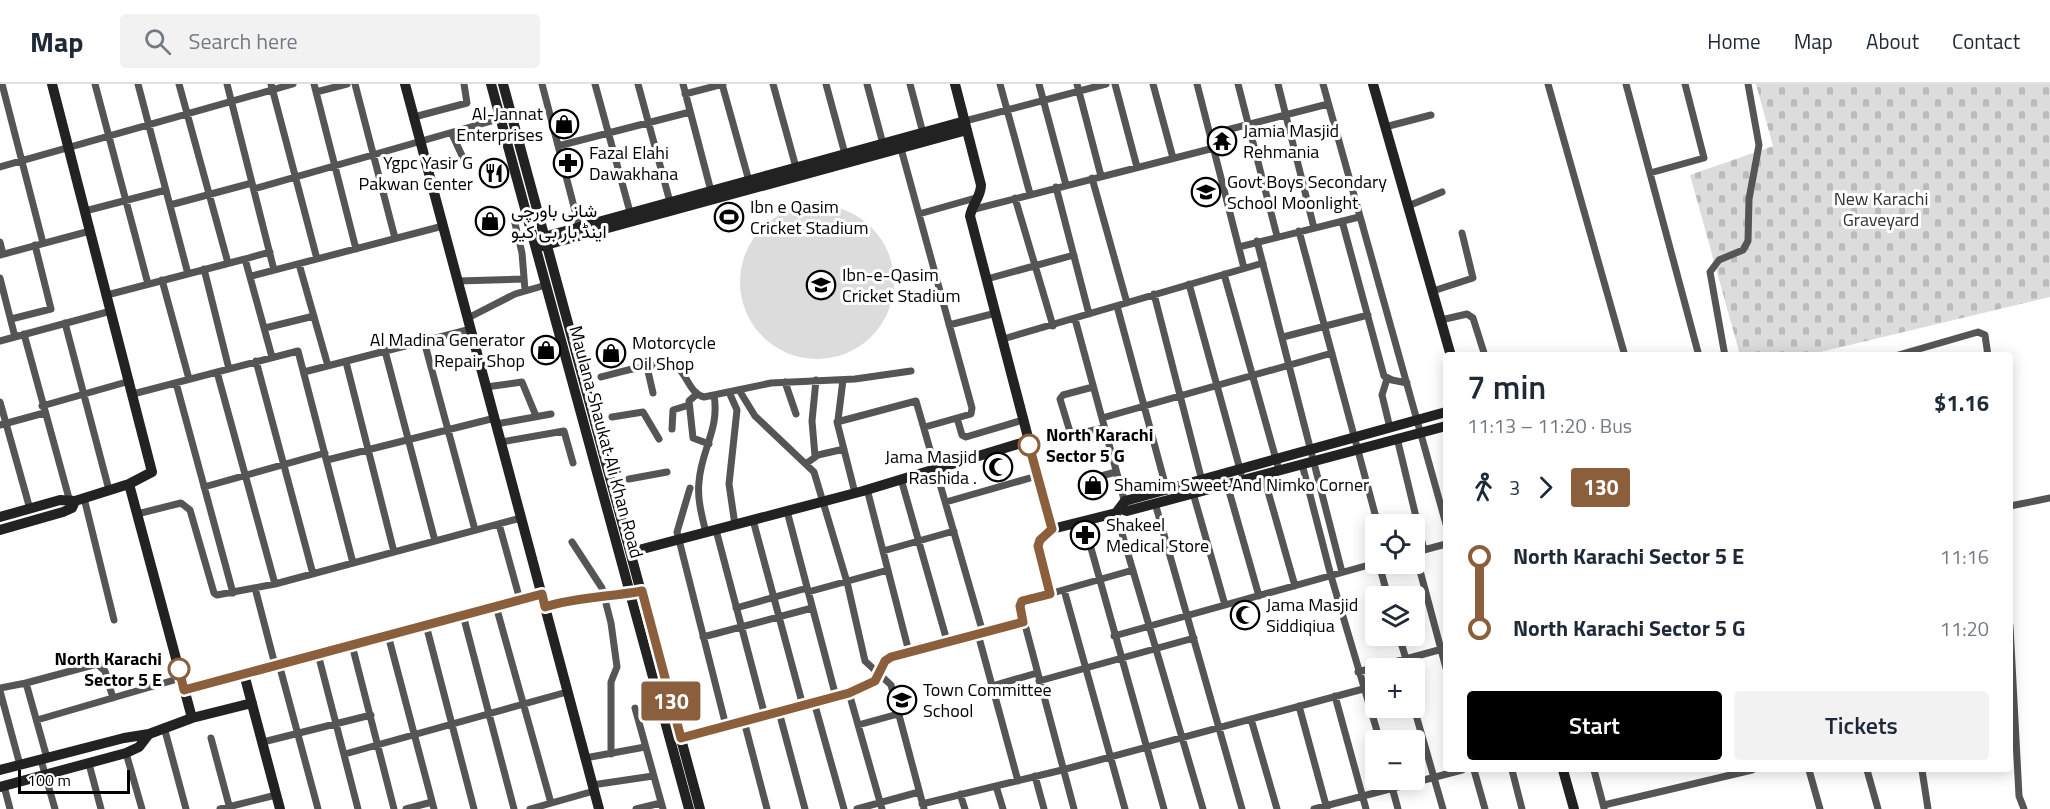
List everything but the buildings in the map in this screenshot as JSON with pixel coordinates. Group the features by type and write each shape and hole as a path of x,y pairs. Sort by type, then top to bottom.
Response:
{"street":[{"path":"2,84 22,160 51,309 10,319"},
{"path":"0,530 75,501 129,484 152,471 52,84"},
{"path":"95,84 148,284"},
{"path":"138,84 188,274"},
{"path":"179,84 228,263"},
{"path":"227,84 274,270"},
{"path":"0,166 231,101 271,87 293,84"},
{"path":"314,84 356,249"},
{"path":"316,92 347,84"},
{"path":"355,84 395,238"},
{"path":"405,84 599,809"},
{"path":"414,117 467,103 464,84"},
{"name":"Maulana Shaukat Ali Khan Road","path":"491,84 506,117 547,240 700,809"},
{"name":"Maulana Shaukat Ali Khan Road","path":"503,84 506,117 535,244 689,809"},
{"path":"542,84 579,226"},
{"path":"595,84 630,212"},
{"path":"638,84 670,202"},
{"path":"683,84 711,191"},
{"path":"686,94 723,84 749,181"},
{"path":"773,84 798,172"},
{"path":"826,84 845,154"},
{"path":"867,84 883,144"},
{"path":"909,84 922,133"},
{"path":"955,84 981,185 979,197 971,210 1052,529"},
{"path":"1000,84 1030,194"},
{"path":"1039,84 1066,185"},
{"path":"535,244 966,125 1078,87 1106,84"},
{"path":"1116,84 1137,167"},
{"path":"1153,84 1173,158"},
{"path":"1197,84 1244,268"},
{"path":"1238,84 1277,236"},
{"path":"1278,84 1314,228"},
{"path":"1323,84 1443,513"},
{"path":"1373,84 1450,352"},
{"path":"1548,84 1624,352"},
{"path":"1626,84 1698,352"},
{"path":"1650,173 1704,158 1685,84"},
{"path":"1724,352 1710,272 1719,260 1743,250 1748,241 1749,199 1759,138 1748,84"},
{"path":"271,87 316,259"},
{"path":"1078,87 1101,176"},
{"path":"1211,134 1328,104"},
{"path":"558,146 690,112"},
{"path":"1385,127 1431,115"},
{"path":"170,205 295,178 421,144 506,117"},
{"path":"547,240 579,226 630,212 749,181 798,172 845,154 883,144 899,144 922,133 966,125"},
{"path":"452,134 464,160"},
{"path":"899,144 972,408 970,414 925,427"},
{"path":"971,210 1215,148"},
{"path":"1092,178 1126,303"},
{"path":"1056,187 1089,314"},
{"path":"85,211 166,190"},
{"path":"1408,206 1442,192"},
{"path":"919,214 979,197"},
{"path":"1015,198 1053,326"},
{"path":"513,215 522,253 525,291"},
{"path":"1239,247 1359,217"},
{"path":"1342,221 1384,376 1387,379 1407,383"},
{"path":"252,276 443,226"},
{"path":"0,242 2,254 90,231"},
{"path":"1299,231 1374,514"},
{"path":"1433,291 1473,278 1462,233"},
{"path":"1257,241 1342,572"},
{"path":"107,295 270,252"},
{"path":"987,279 1074,255"},
{"path":"245,259 252,276 272,357"},
{"path":"1003,339 1263,263"},
{"path":"299,264 328,366"},
{"path":"204,270 229,369"},
{"path":"1224,274 1279,470"},
{"path":"0,279 15,337"},
{"path":"458,281 523,279"},
{"path":"162,280 189,379"},
{"path":"1189,284 1242,473"},
{"path":"468,318 525,291 546,285"},
{"path":"1154,294 1203,485"},
{"path":"1117,306 1168,494"},
{"path":"0,340 111,311"},
{"path":"949,325 996,314"},
{"path":"1441,320 1467,314 1473,318 1484,352"},
{"path":"1282,337 1368,315"},
{"path":"265,328 314,316"},
{"path":"1075,319 1116,472 1133,570 1203,809"},
{"path":"65,323 109,490"},
{"path":"304,372 471,329"},
{"path":"1909,352 1978,332 1985,335 1987,352"},
{"path":"24,334 43,409 114,620"},
{"path":"424,341 475,530"},
{"path":"133,394 297,351 353,563"},
{"path":"385,351 435,541"},
{"path":"1102,418 1332,353"},
{"path":"256,361 314,574"},
{"path":"346,362 394,552"},
{"path":"601,377 647,367 675,366 697,394 704,397 785,382 843,380 911,371"},
{"path":"647,367 653,393"},
{"path":"217,372 275,584"},
{"path":"1387,379 1382,395 1390,428"},
{"path":"815,456 812,421 816,380"},
{"path":"843,380 837,424 855,493"},
{"path":"3,424 84,394 130,381"},
{"path":"176,382 233,593"},
{"path":"486,387 522,382 536,416"},
{"path":"785,382 796,414"},
{"path":"1094,387 1063,395 1060,399 1071,435 1104,428"},
{"path":"739,390 755,416 814,472 825,501 847,582 865,661 891,685 923,806 1363,689"},
{"path":"729,392 737,410 729,484 735,525"},
{"path":"697,394 690,399 689,405 693,438 709,444"},
{"path":"714,395 716,417 699,482 699,499 736,608 765,716"},
{"path":"838,420 916,401 954,531 1018,781"},
{"path":"0,402 3,424 30,509"},
{"path":"672,429 673,410 689,405"},
{"path":"612,417 643,412 659,439"},
{"path":"1050,594 1038,546 1040,540 1052,529 1084,523 1168,494 1242,473 1275,458 1443,413"},
{"path":"204,487 284,464 368,450 495,421 551,414"},
{"path":"957,418 962,435 966,436 1023,420"},
{"path":"1122,509 1155,503 1168,494 1192,493 1203,485 1227,484 1242,473 1263,474 1443,427"},
{"path":"501,442 564,431 573,464"},
{"path":"1397,438 1415,514"},
{"path":"631,552 855,493 1028,441"},
{"path":"807,463 815,456 844,449"},
{"path":"1302,464 1358,672 1377,730"},
{"path":"629,479 667,472"},
{"path":"1082,481 1116,472"},
{"path":"1263,474 1295,586"},
{"path":"946,502 1037,476"},
{"path":"901,479 947,641"},
{"path":"129,484 192,718"},
{"path":"1227,484 1259,596"},
{"path":"690,488 678,525 678,540 726,726"},
{"path":"867,489 909,652"},
{"path":"1192,493 1225,605"},
{"path":"2013,505 2050,498"},
{"path":"0,518 30,509 75,501"},
{"path":"137,514 181,503 190,510 214,593 217,595 275,584 521,518"},
{"path":"1155,503 1242,809"},
{"path":"787,511 836,697"},
{"path":"753,520 803,706"},
{"path":"1084,523 1164,809"},
{"path":"499,524 520,600"},
{"path":"883,551 954,531"},
{"path":"572,542 606,598 617,667 611,682 612,754"},
{"path":"1425,550 1443,545"},
{"path":"1114,636 1365,567"},
{"path":"736,608 888,570"},
{"path":"1074,809 1020,606 1022,601 1133,570"},
{"path":"1422,574 1443,646"},
{"path":"255,588 318,809"},
{"path":"1064,590 1125,809"},
{"path":"545,607 572,600 606,598 642,591"},
{"path":"184,690 542,594"},
{"path":"496,606 551,803"},
{"path":"704,637 812,608"},
{"path":"463,615 514,809"},
{"path":"681,738 849,693 871,684 885,661 947,641 1023,622"},
{"path":"426,625 474,809"},
{"path":"388,635 433,806 406,809"},
{"path":"992,686 1086,668 1194,639"},
{"path":"352,645 394,809"},
{"path":"1410,658 1443,649"},
{"path":"318,654 358,809"},
{"path":"20,765 0,690 97,664 105,671 113,698"},
{"path":"1358,672 1365,670"},
{"path":"244,674 280,809"},
{"path":"37,720 181,678"},
{"path":"26,683 37,720 45,775 55,809"},
{"path":"2013,683 2019,796 2024,809"},
{"path":"345,754 567,692"},
{"path":"849,693 881,806"},
{"path":"1335,696 1366,809"},
{"path":"814,702 844,809"},
{"path":"0,770 124,738 149,735 164,727 192,718 252,703"},
{"path":"1299,706 1326,808"},
{"path":"635,708 662,806 636,809"},
{"path":"779,712 805,809"},
{"path":"858,725 898,714"},
{"path":"263,742 371,715"},
{"path":"1417,718 1443,809"},
{"path":"1251,719 1277,809"},
{"path":"744,721 767,809"},
{"path":"164,727 186,809"},
{"path":"10,809 2,787 126,753 139,747 149,735"},
{"path":"211,738 230,808"},
{"path":"585,758 645,747"},
{"path":"126,753 142,809"},
{"path":"89,764 101,809"},
{"path":"1425,780 1454,772"},
{"path":"1475,772 1485,809"},
{"path":"1513,772 1522,809"},
{"path":"1564,772 1574,809"},
{"path":"1595,772 1604,807 1732,772"},
{"path":"1810,772 1820,809"},
{"path":"1868,772 1878,809"},
{"path":"1921,772 1928,809"},
{"path":"530,809 593,788 653,776"},
{"path":"1035,776 1044,809"},
{"path":"996,786 1003,809"},
{"path":"1314,809 1326,808 1388,790"},
{"path":"1392,790 1398,809"},
{"path":"857,809 881,806 919,792"},
{"path":"220,809 276,795"},
{"path":"960,795 964,809"}],"green space":[{"name":"New Karachi Graveyard","path":"1756,84 2050,84 2050,297 1821,352 1739,352 1690,175 1773,146"},
{"path":"817,205 832,206 847,211 872,227 888,252 893,267 893,297 888,312 872,337 847,353 832,358 817,359 802,358 787,353 762,337 746,312 741,297 740,282 741,267 746,252 762,227 787,211 802,206"}],"bus line":[{"name":"130","path":"179,669 184,690 542,594 545,607 572,600 606,598 642,591 681,738 849,693 875,681 882,665 891,657 1023,622 1020,603 1050,594 1038,546 1040,540 1052,529 1029,445"}],"place":[{"name":"Al-Jannat Enterprises","path":"564,124"},
{"name":"Jamia Masjid Rehmania","path":"1222,141"},
{"name":"Fazal Elahi Dawakhana","path":"568,163"},
{"name":"Ygpc Yasir G Pakwan Center","path":"494,173"},
{"name":"Govt Boys Secondary School Moonlight","path":"1206,192"},
{"name":"Ibn e Qasim Cricket Stadium","path":"729,217"},
{"name":"شانی باورچی اینڈ بار بی کیو","path":"490,221"},
{"name":"Ibn-e-Qasim Cricket Stadium","path":"821,285"},
{"name":"Al Madina Generator Repair Shop","path":"546,350"},
{"name":"Motorcycle Oil Shop","path":"611,353"},
{"name":"North Karachi Sector 5 G","path":"1029,445"},
{"name":"Jama Masjid Rashida .","path":"998,467"},
{"name":"Shamim Sweet And Nimko Corner","path":"1093,485"},
{"name":"Shakeel Medical Store","path":"1085,535"},
{"name":"Jama Masjid Siddiqiua","path":"1245,615"},
{"name":"North Karachi Sector 5 E","path":"179,669"},
{"name":"Town Committee School","path":"902,700"}]}
